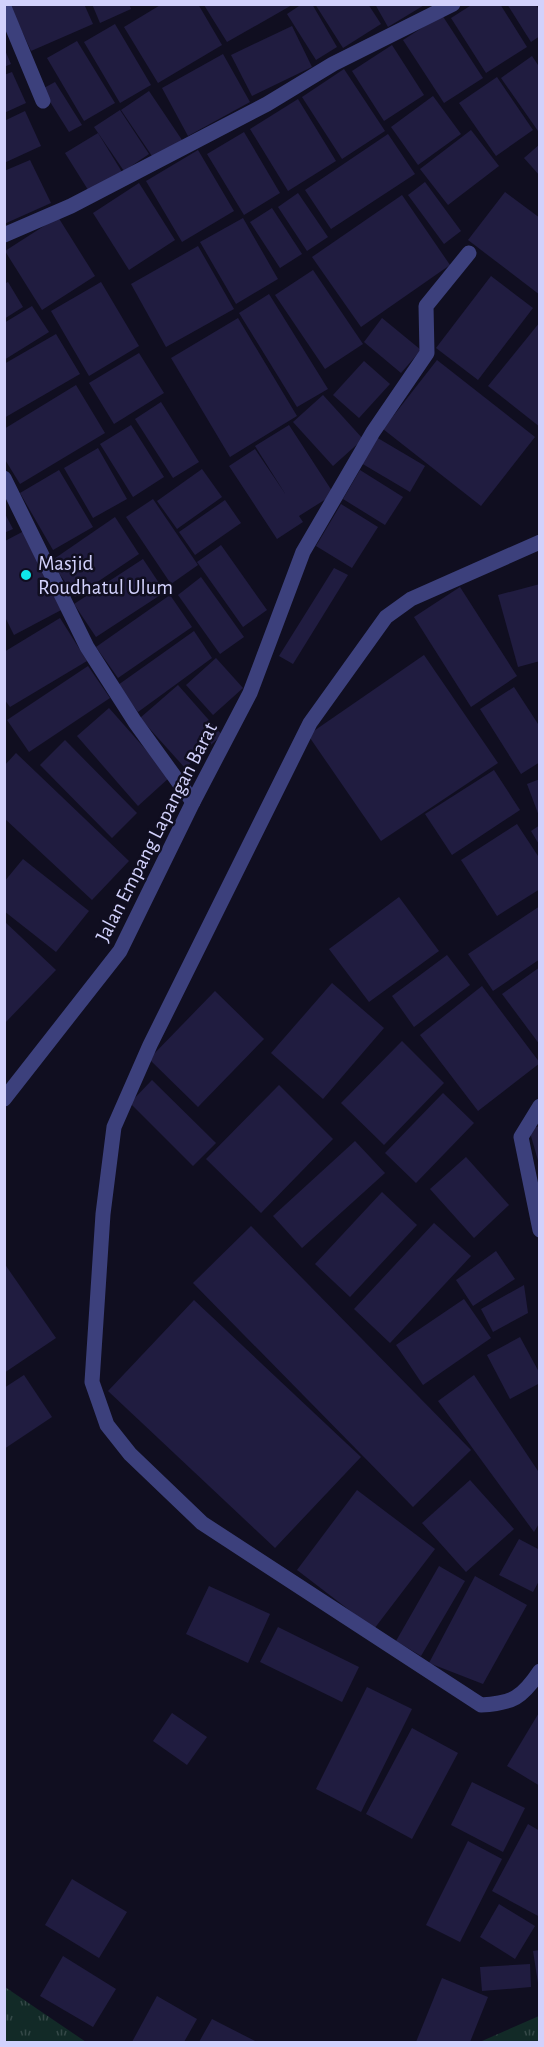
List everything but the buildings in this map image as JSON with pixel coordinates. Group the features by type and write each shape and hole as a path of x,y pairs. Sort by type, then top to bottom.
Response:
{"street":[{"path":"4,235 71,206 267,104 333,64 453,4"},
{"path":"4,7 42,101"},
{"name":"Jalan Empang Lapangan Barat","path":"4,1100 120,951 193,802 250,693 303,552 373,432 426,353 426,306 469,253"},
{"path":"4,478 87,647 135,722 193,802"},
{"path":"540,542 411,599 386,617 309,723 150,1045 114,1127 104,1214 92,1382 107,1425 130,1454 202,1523 471,1699 481,1705 512,1701 527,1690 540,1671"},
{"path":"540,1106 521,1137 540,1230"}],"green space":[{"path":"5,1987 86,2042 5,2042"},
{"path":"539,2016 539,2042 482,2042 482,2041"}],"place":[{"name":"Masjid Roudhatul Ulum","path":"26,575"}]}
